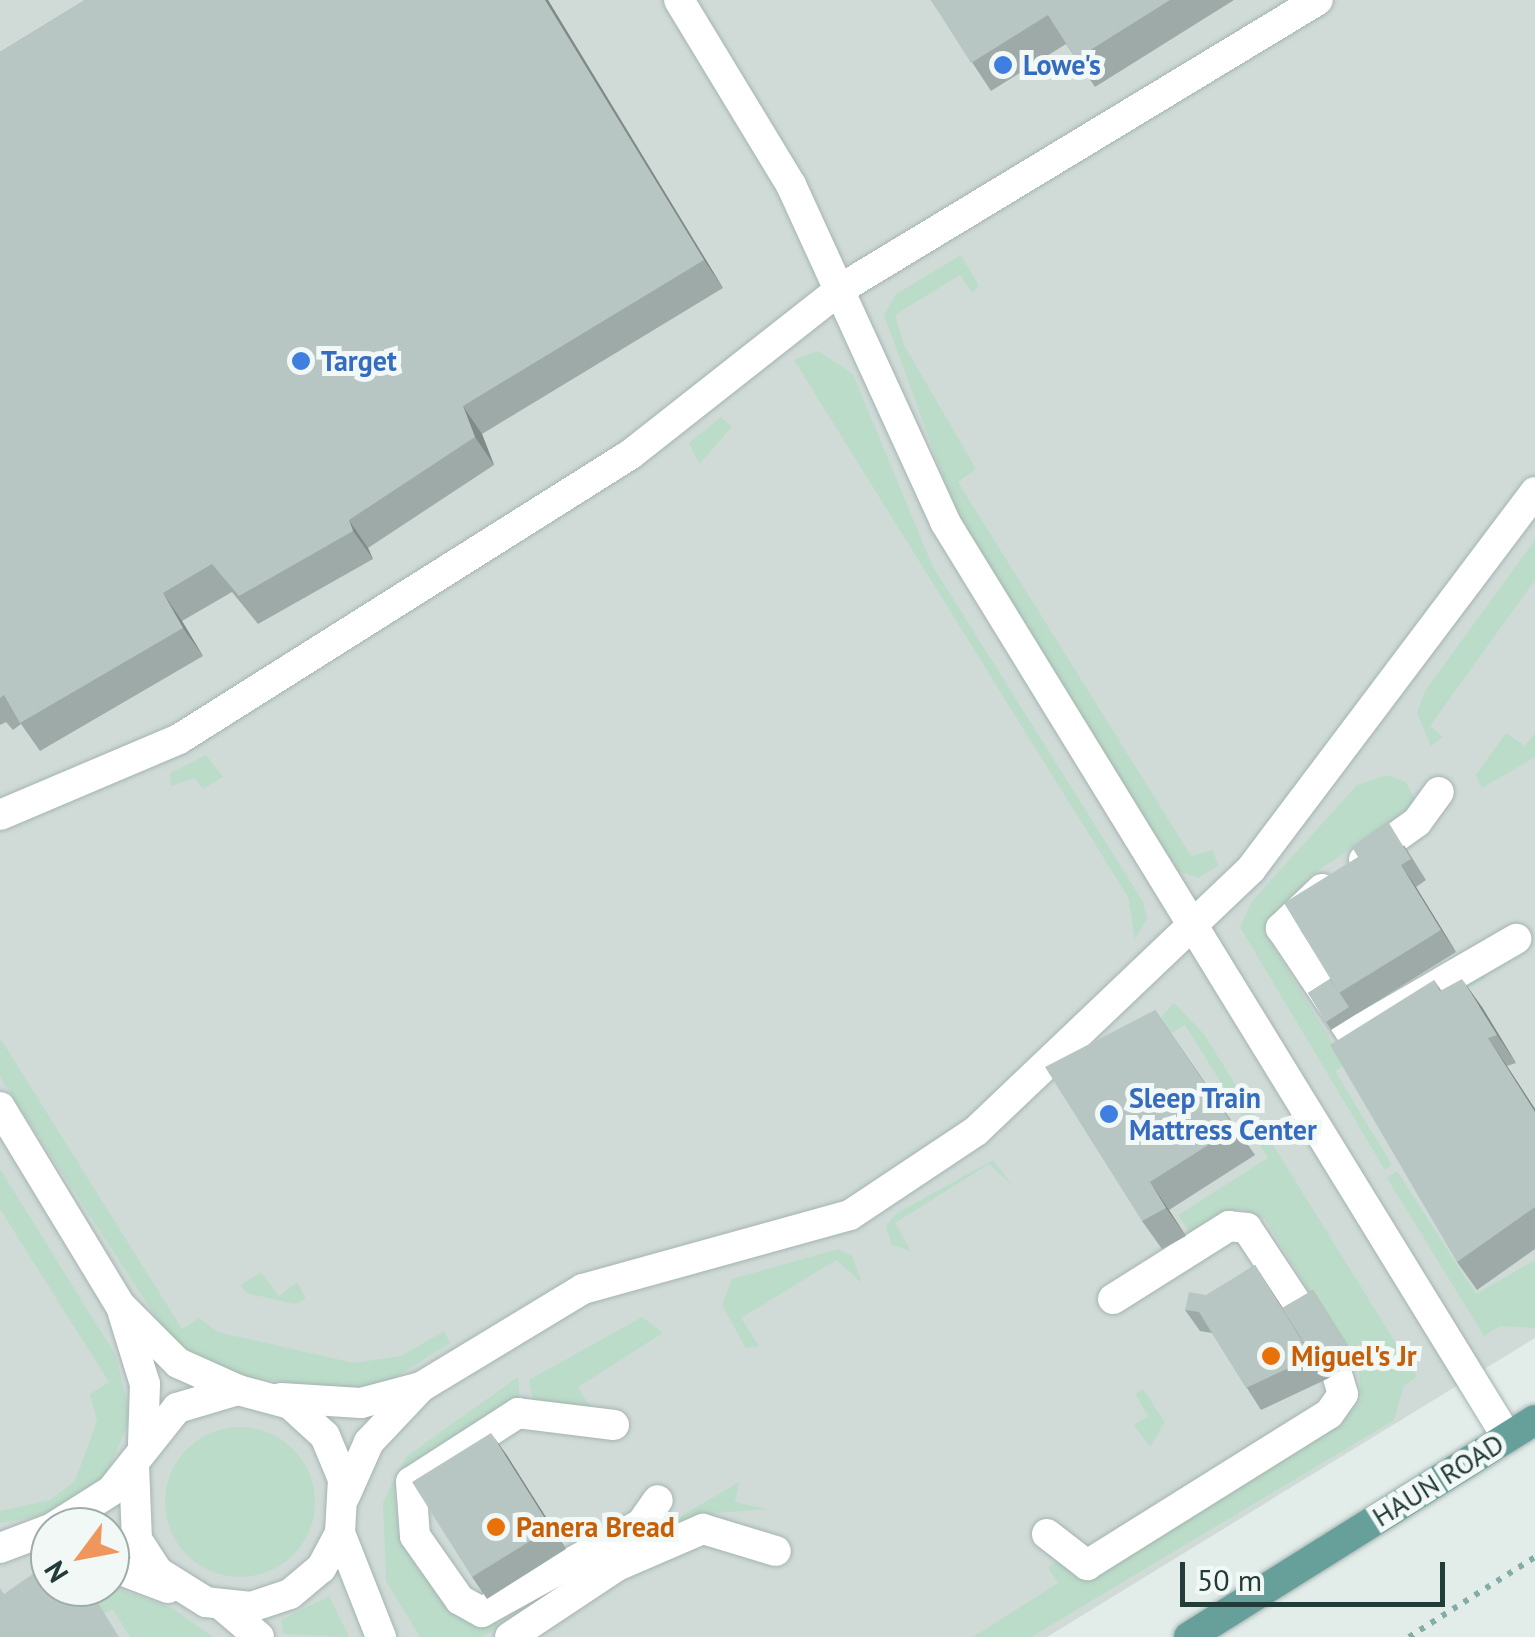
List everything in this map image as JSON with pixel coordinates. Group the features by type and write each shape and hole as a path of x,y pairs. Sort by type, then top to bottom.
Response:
{"main road":[{"name":"HAUN ROAD","path":"1189,1637 1535,1420"}],"lane":[{"path":"679,0 842,288 945,522 1188,930 1507,1437"},
{"path":"0,815 179,739 631,454 842,288 1318,0"},
{"path":"224,1606 290,1594 320,1568 340,1532 345,1496 369,1442 421,1387 583,1289 850,1214 976,1131 1188,930 1322,784 1535,492"},
{"path":"1438,792 1417,822 1290,911 1285,937 1352,1034 1516,939"},
{"path":"0,1107 120,1305 145,1384 137,1540 188,1595"},
{"path":"1047,1534 1087,1565 1329,1414 1343,1394 1332,1357 1247,1228 1229,1226 1114,1298"},
{"path":"120,1305 178,1362 238,1390 275,1398 361,1403 421,1387"},
{"path":"77,1507 139,1454 177,1408 238,1390"},
{"path":"275,1398 325,1436 345,1496"},
{"path":"614,1425 518,1413 411,1482 415,1536 460,1600 482,1612 630,1531 658,1500"},
{"path":"510,1637 618,1566 703,1529 776,1551"},
{"path":"340,1532 381,1637"},
{"path":"4,1548 30,1537"},
{"path":"4,1548 30,1551"},
{"path":"130,1573 224,1606 259,1637"}],"path":[{"path":"1409,1637 1535,1558"}],"shaded area":[{"path":"0,0 1535,0 1535,1338 1047,1637 0,1637"}],"green space":[{"path":"961,255 979,286 972,292 960,275 895,315 904,345 976,469 958,482 1191,856 1213,850 1218,866 1198,878 1178,871 964,528 944,479 884,315 896,294"},
{"path":"818,351 853,374 932,565 1143,902 1147,919 1135,939 1128,897 794,360"},
{"path":"721,417 732,427 699,464 689,443"},
{"path":"1535,540 1535,580 1430,726 1443,737 1431,746 1417,713 1425,691"},
{"path":"1506,733 1525,746 1535,733 1535,757 1482,788 1476,775"},
{"path":"206,755 223,777 203,789 195,778 171,786 170,773"},
{"path":"1387,775 1406,782 1417,803 1309,877 1264,932 1335,1047 1479,968 1485,978 1335,1071 1392,1165 1385,1170 1240,927 1253,900 1357,785"},
{"path":"1174,1003 1204,1034 1417,1377 1404,1386 1394,1420 1031,1637 973,1637 1058,1583 1048,1567 1058,1561 1074,1573 1344,1420 1361,1399 1359,1373 1265,1219 1240,1209 1213,1216 1193,1238 1178,1215 1268,1158 1185,1025 1116,1067"},
{"path":"0,1038 182,1329 199,1318 218,1332 354,1363 401,1356 444,1331 450,1343 388,1382 351,1390 241,1376 174,1345 0,1077"},
{"path":"993,1160 1013,1186 989,1164 895,1223 911,1251 892,1245 886,1226 897,1213"},
{"path":"0,1169 115,1354 131,1417 102,1485 70,1507 30,1507 30,1518 0,1523 0,1511 50,1500 75,1481 97,1421 90,1394 109,1382 0,1209"},
{"path":"1397,1171 1476,1294 1535,1260 1535,1328 1500,1326 1484,1336 1387,1178"},
{"path":"838,1249 852,1256 862,1283 836,1260 741,1318 759,1346 746,1348 722,1305 732,1279"},
{"path":"261,1272 279,1296 297,1282 306,1299 294,1304 246,1293 241,1285"},
{"path":"642,1317 663,1333 578,1387 591,1409 533,1400 529,1380"},
{"path":"518,1377 520,1402 403,1473 394,1491 398,1526 440,1597 468,1623 500,1623 739,1482 735,1502 768,1509 716,1513 619,1555 482,1637 420,1637 386,1581 383,1502 407,1456"},
{"path":"1143,1389 1165,1422 1150,1447 1134,1425 1148,1416 1135,1394"},
{"path":"240,1427 269,1433 293,1449 309,1473 315,1502 309,1531 293,1555 269,1571 240,1577 211,1571 187,1555 171,1531 165,1502 171,1473 187,1449 211,1433"},
{"path":"130,1593 174,1609 213,1637 130,1637 113,1610 91,1618 82,1607 130,1607"},
{"path":"329,1596 349,1637 283,1634 281,1620"}],"building":[{"name":"Target","path":"85,0 545,0 704,260 463,406 475,437 349,520 353,531 239,596 212,564 163,593 183,628 20,723 4,695 0,698 0,52"},
{"path":"931,0 1170,0 1076,59 1048,15 971,63"},
{"path":"1389,823 1411,859 1401,865 1441,930 1339,993 1284,903 1358,857 1352,847"},
{"path":"1330,979 1349,1007 1326,1022 1308,993"},
{"path":"1462,979 1497,1035 1488,1038 1535,1112 1535,1207 1457,1262 1330,1045 1434,980 1440,991"},
{"path":"1155,1010 1235,1128 1150,1182 1166,1208 1142,1221 1045,1067"},
{"name":"Miguel's Jr","path":"1255,1265 1312,1357 1246,1388 1199,1312 1185,1310 1189,1292 1206,1295"},
{"path":"1313,1290 1352,1352 1322,1371 1282,1308"},
{"name":"Panera Bread","path":"491,1433 551,1528 472,1577 412,1482"},
{"path":"30,1576 30,1607 100,1607 119,1637 0,1637 0,1588 4,1594"}],"place":[{"name":"Lowe's","path":"1003,65"},
{"name":"Target","path":"301,361"},
{"name":"Sleep Train Mattress Center","path":"1109,1114"},
{"name":"Miguel's Jr","path":"1271,1356"},
{"name":"Panera Bread","path":"496,1527"}]}
